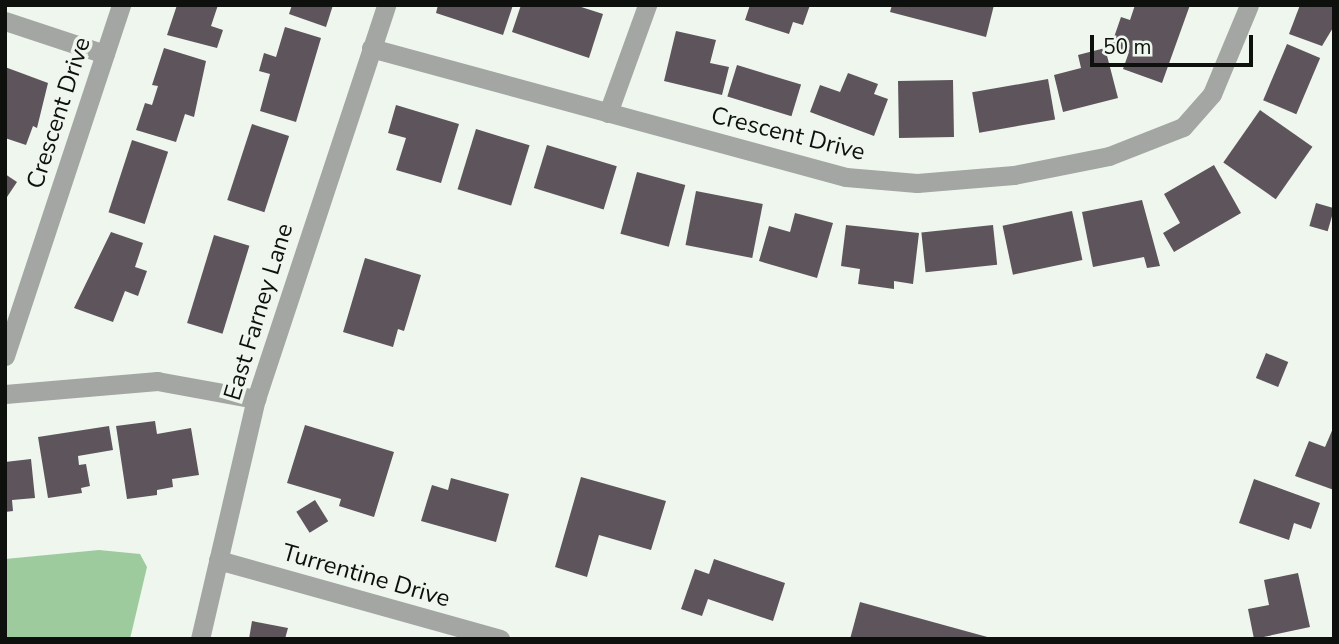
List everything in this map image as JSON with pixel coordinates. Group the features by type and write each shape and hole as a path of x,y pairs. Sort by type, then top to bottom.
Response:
{"street":[{"name":"Crescent Drive","path":"5,356 121,5"},
{"name":"East Farney Lane","path":"200,639 256,400 386,5"},
{"path":"608,113 647,5"},
{"name":"Crescent Drive","path":"371,48 846,177 917,183 1014,175 1109,156 1183,127 1212,94 1249,5"},
{"path":"5,21 105,54"},
{"path":"5,394 157,381 256,400"},
{"name":"Turrentine Drive","path":"218,560 500,639"}],"shaded area":[{"path":"99,550 140,554 147,567 130,639 5,639 5,559"}],"building":[{"path":"177,5 218,5 211,26 223,30 217,48 167,35"},
{"path":"292,5 333,5 326,27 289,14"},
{"path":"438,5 513,5 503,35 436,13"},
{"path":"521,5 575,5 603,14 589,58 512,32"},
{"path":"750,5 810,5 803,25 793,22 789,34 745,20"},
{"path":"892,5 994,5 986,37 890,12"},
{"path":"1135,5 1190,5 1162,83 1123,69 1129,52 1111,46 1121,17 1130,20"},
{"path":"1300,5 1334,5 1334,26 1322,46 1289,34"},
{"path":"285,27 321,38 296,122 260,111 270,74 259,71 264,53 276,57"},
{"path":"676,31 716,40 710,63 729,67 722,95 664,81"},
{"path":"1287,44 1320,58 1296,114 1263,100"},
{"path":"164,48 206,61 194,117 185,114 176,142 136,130 145,103 152,105 158,86 152,85"},
{"path":"1105,48 1118,98 1063,112 1054,75 1081,68 1078,55"},
{"path":"737,65 801,85 791,116 727,97"},
{"path":"5,67 48,83 37,128 33,126 26,145 5,138"},
{"path":"848,73 878,84 874,94 888,99 874,136 810,112 820,85 840,92"},
{"path":"1048,79 1055,119 979,133 972,92"},
{"path":"953,80 954,137 899,138 898,81"},
{"path":"396,105 459,124 441,183 396,170 406,138 388,133"},
{"path":"1260,110 1312,147 1276,199 1223,162"},
{"path":"252,124 289,136 264,212 227,200"},
{"path":"476,129 530,145 511,206 458,189"},
{"path":"132,140 168,152 145,224 109,212"},
{"path":"547,145 617,166 604,209 534,188"},
{"path":"1214,165 1241,213 1174,252 1163,233 1180,223 1164,194"},
{"path":"637,172 685,185 669,247 620,234"},
{"path":"5,174 17,182 5,200"},
{"path":"696,191 763,204 752,258 686,245"},
{"path":"1142,200 1160,266 1147,268 1144,257 1093,267 1082,212"},
{"path":"1316,203 1334,208 1328,231 1309,226"},
{"path":"1072,211 1082,260 1013,275 1003,226"},
{"path":"795,213 833,223 817,278 759,261 769,226 790,232"},
{"path":"846,225 919,233 913,284 894,281 894,289 858,284 860,269 841,266"},
{"path":"993,225 997,265 926,272 921,233"},
{"path":"111,232 143,243 135,267 147,271 138,296 125,291 113,322 74,308"},
{"path":"214,235 249,246 222,334 187,323"},
{"path":"365,258 421,275 404,331 398,329 393,347 343,332"},
{"path":"1266,353 1288,362 1278,387 1256,378"},
{"path":"155,421 157,434 191,428 199,475 172,479 173,487 157,490 157,495 127,499 116,426"},
{"path":"305,425 394,452 374,517 339,506 341,499 287,483"},
{"path":"109,426 113,450 78,456 79,465 86,464 90,486 81,488 82,493 48,498 38,437"},
{"path":"1334,426 1334,490 1295,476 1309,441 1325,447"},
{"path":"31,459 35,498 12,500 13,511 5,512 5,462"},
{"path":"581,477 666,501 651,550 599,535 587,577 555,567"},
{"path":"451,478 509,494 496,542 421,521 432,485 448,490"},
{"path":"1254,479 1320,503 1311,529 1294,523 1289,540 1239,523"},
{"path":"315,500 328,521 310,533 296,512"},
{"path":"714,559 785,583 773,621 708,599 702,616 681,609 695,569 709,574"},
{"path":"1298,573 1310,627 1254,639 1248,609 1269,605 1264,580"},
{"path":"860,602 991,638 991,639 850,639"},
{"path":"252,621 288,628 285,639 249,639"}]}
